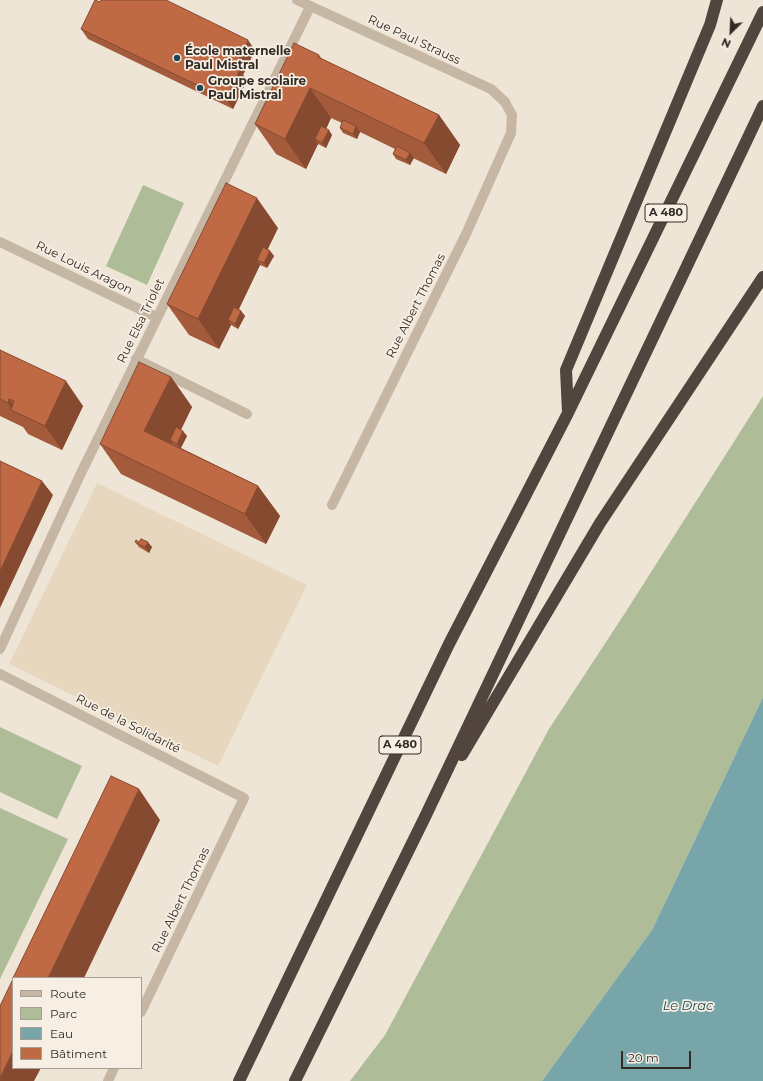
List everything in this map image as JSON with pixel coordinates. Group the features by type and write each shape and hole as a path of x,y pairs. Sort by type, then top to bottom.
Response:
{"highway":[{"path":"568,413 566,370 710,25 717,0"},
{"name":"A 480","path":"239,1081 449,644 568,413 763,12"},
{"path":"295,1081 425,818 763,106"},
{"path":"425,818 600,523 763,277"}],"street":[{"name":"Rue Paul Strauss","path":"297,0 491,89 505,102 512,115"},
{"name":"Rue Elsa Triolet","path":"0,649 156,317 310,7"},
{"name":"Rue Albert Thomas","path":"332,505 466,234 511,133 512,115"},
{"name":"Rue Louis Aragon","path":"0,242 156,317"},
{"path":"136,360 247,414"},
{"name":"Rue de la Solidarité","path":"0,674 244,798"},
{"name":"Rue Albert Thomas","path":"142,1010 244,798"},
{"path":"108,1081 114,1069"}],"green space":[{"path":"143,185 184,203 147,285 106,266"},
{"path":"763,396 763,697 652,930 542,1081 350,1081 385,1035 549,729 625,613"},
{"path":"0,727 82,766 57,819 0,792"},
{"path":"0,808 68,839 0,979"}],"shaded area":[{"path":"97,483 307,585 218,766 9,664"}],"water":[{"name":"Le Drac","path":"763,697 763,1081 542,1081 652,930"}],"building":[{"path":"95,0 100,2 101,0 166,0 248,40 235,67 240,70 226,99 81,29"},
{"path":"294,43 319,55 318,57 439,115 424,143 310,88 285,139 255,124"},
{"path":"343,120 356,126 353,134 340,128"},
{"path":"321,126 329,130 322,143 315,139"},
{"path":"397,146 410,153 406,160 393,154"},
{"path":"226,183 257,198 198,319 167,304"},
{"path":"263,247 270,251 264,263 257,260"},
{"path":"234,307 241,311 235,324 228,320"},
{"path":"0,350 66,381 45,426 11,410 14,401 9,399 8,403 0,399"},
{"path":"139,362 171,377 144,431 258,486 245,514 100,444"},
{"path":"176,427 183,431 177,444 170,440"},
{"path":"0,461 42,481 0,571"},
{"path":"141,539 148,542 145,547 135,542 136,540 139,542"},
{"path":"111,776 139,789 48,977 13,977"},
{"path":"12,981 12,1053 0,1078 0,1006"}],"place":[{"name":"École maternelle Paul Mistral","path":"177,58"},
{"name":"Groupe scolaire Paul Mistral","path":"200,88"}]}
